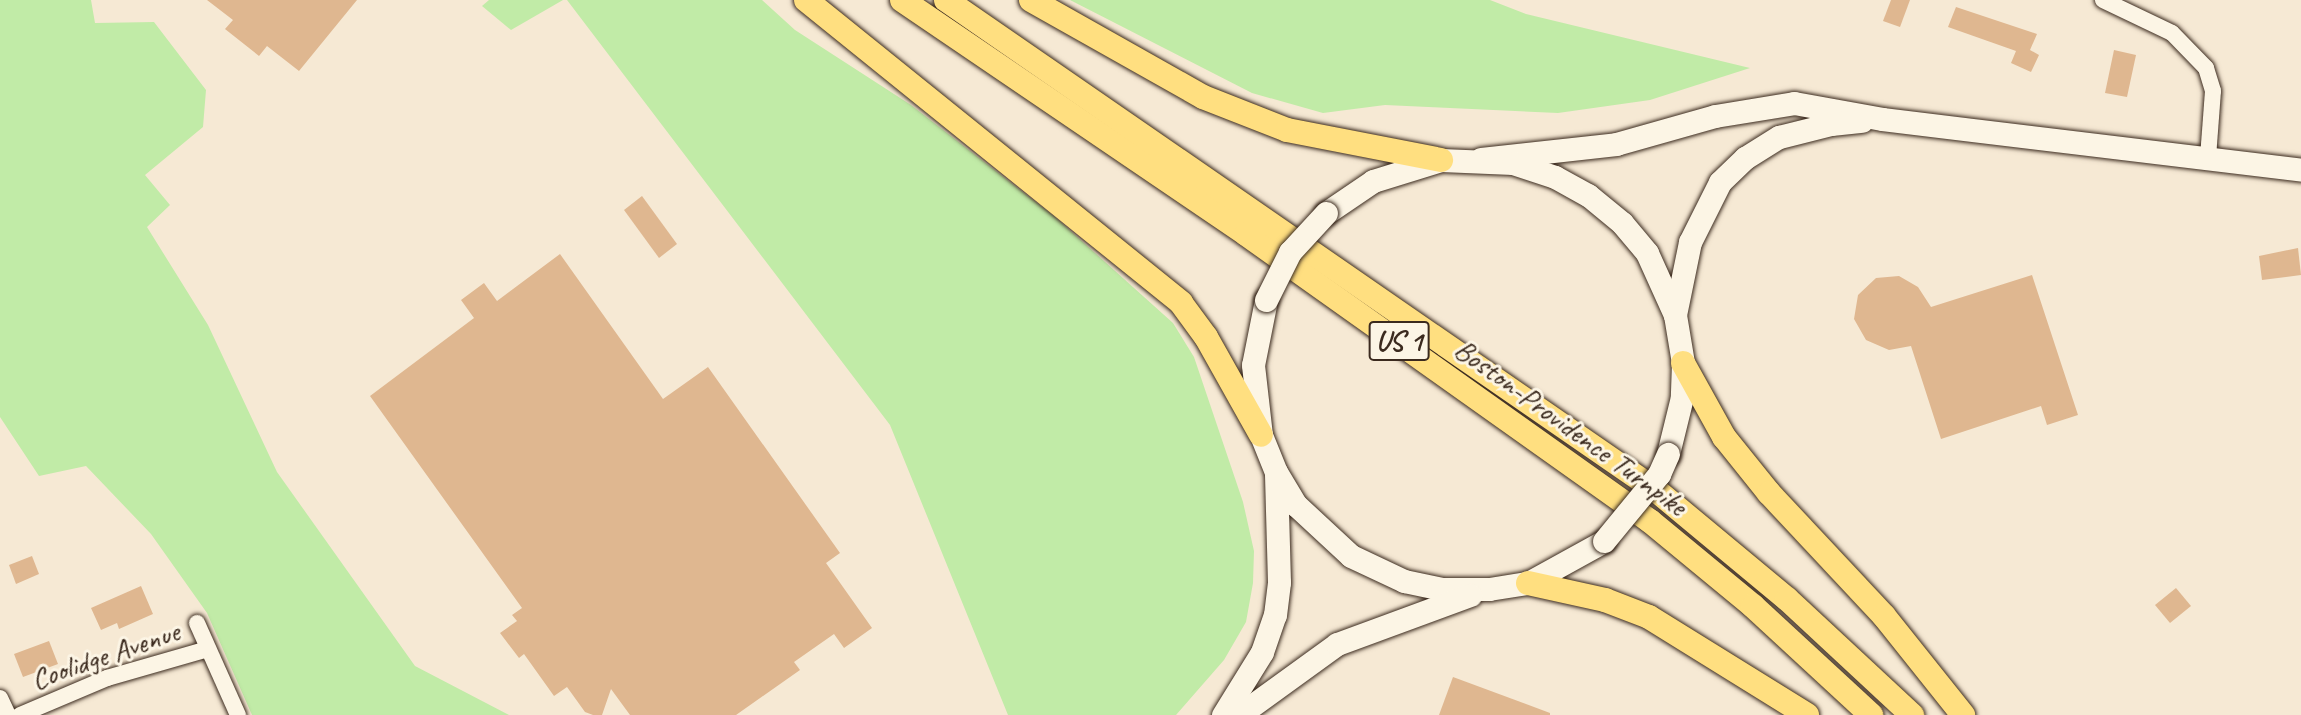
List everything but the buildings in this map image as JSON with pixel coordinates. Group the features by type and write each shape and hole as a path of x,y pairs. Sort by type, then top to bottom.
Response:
{"main road":[{"path":"806,0 1181,303 1206,337 1261,435 1276,472 1296,505 1351,556 1404,581 1442,589 1489,589 1528,583 1604,541 1651,485 1668,454 1682,397 1683,363 1675,315 1647,253 1610,211 1555,177 1481,159"},
{"name":"Boston-Providence Turnpike","path":"902,0 1257,241 1650,521 1753,606 1871,715"},
{"name":"Boston-Providence Turnpike","path":"946,0 1657,491 1797,608 1912,715"},
{"path":"1031,0 1215,102 1287,130 1441,160 1481,159 1616,144 1715,117 1794,103 1882,119 2301,170"},
{"path":"1675,315 1690,242 1720,181 1745,158 1779,137 1830,124 1882,119"},
{"path":"1261,435 1253,365 1266,300 1290,252 1326,213 1373,181 1441,160"},
{"path":"1683,363 1739,456 1884,616 1963,715"},
{"path":"1223,715 1262,652 1275,615 1279,582 1276,472"},
{"path":"1528,583 1605,600 1649,617 1807,715"},
{"path":"1239,715 1337,644 1396,619 1489,589"}],"street":[{"path":"2103,0 2172,33 2206,68 2213,91 2208,158"},
{"name":"Coolidge Avenue","path":"197,623 238,715"},
{"name":"Coolidge Avenue","path":"20,715 107,678 208,649"},
{"path":"0,698 8,715"}],"green space":[{"path":"0,0 91,0 95,23 154,22 206,90 203,127 145,175 170,205 147,227 208,325 277,472 415,666 509,715 252,715 207,613 151,534 86,466 39,476 0,417"},
{"path":"489,0 563,0 511,30 482,6"},
{"path":"567,0 762,0 795,30 911,105 1055,217 1173,323 1194,357 1243,502 1254,551 1253,583 1246,622 1224,660 1176,715 1008,715 890,425"},
{"path":"1070,0 1490,0 1526,14 1750,68 1650,100 1558,113 1385,105 1323,113 1252,93"}]}
